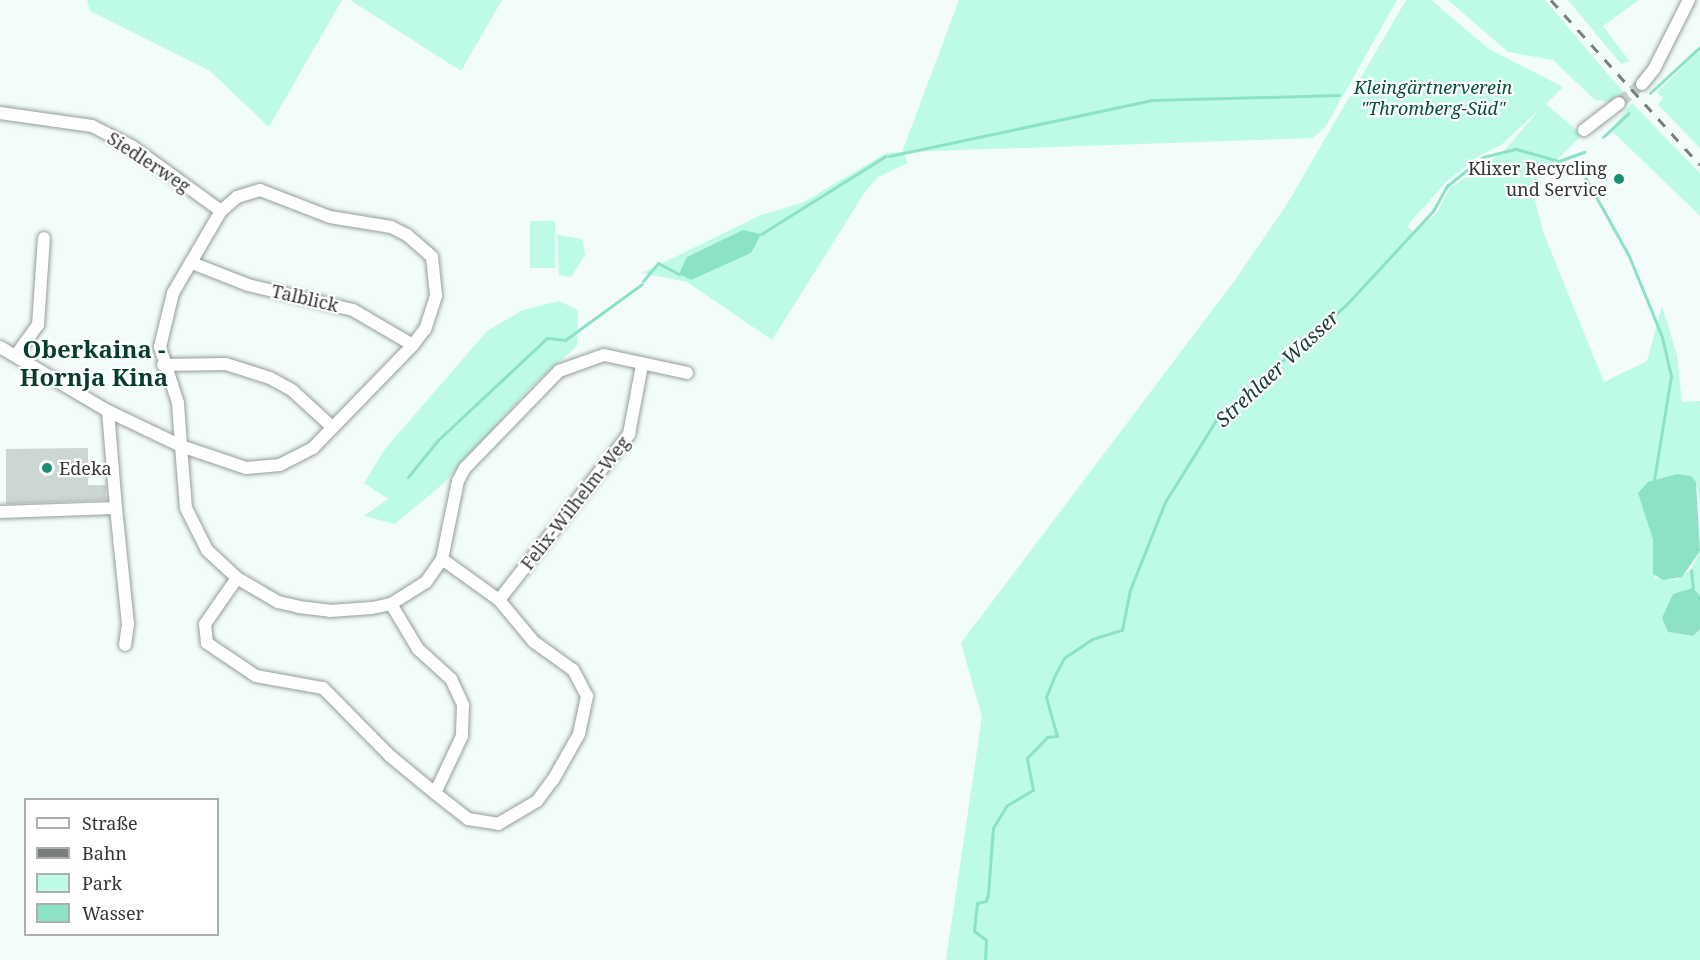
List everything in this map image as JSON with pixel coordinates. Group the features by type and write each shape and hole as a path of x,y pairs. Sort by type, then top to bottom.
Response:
{"street":[{"path":"1642,84 1654,69 1689,0"},
{"path":"1584,130 1619,103"},
{"name":"Siedlerweg","path":"0,113 92,126 133,147 221,211"},
{"path":"0,347 108,411 181,446 230,466 265,468 295,459 332,427 413,345 425,329 436,296 432,257 419,243 391,227 330,217 260,190 237,197 221,211 165,314 163,365 178,403 181,446 186,508 207,550 237,578 278,602 299,607 341,611 391,604 426,582 442,559 458,480 465,468 550,380 587,358 604,356 687,373"},
{"path":"16,355 38,326 44,238"},
{"name":"Talblick","path":"192,263 248,285 353,310 413,345"},
{"path":"163,365 226,364 259,374 293,391 332,427"},
{"name":"Felix-Wilhelm-Weg","path":"499,600 629,434 642,365"},
{"path":"108,411 128,624 125,645"},
{"path":"0,512 116,508"},
{"path":"237,578 205,624 207,644 256,676 323,688 390,756 435,794 468,819 498,824 537,801 579,734 585,713 583,682 513,621 499,600 442,559"},
{"path":"391,604 418,649 451,678 463,705 459,744 435,794"}],"green space":[{"path":"87,0 342,0 269,127 210,71 90,11"},
{"path":"350,0 502,0 461,71"},
{"path":"959,0 1397,0 1326,126 1313,138 903,152 908,163 878,177 865,192 772,340 687,282 642,273 761,215 804,202 886,153 902,152","holes":["708,248 751,253 723,263 687,257"]},
{"name":"Kleingärtnerverein \"Thromberg-Süd\"","path":"1406,0 1431,0 1489,49 1563,87 1546,104 1582,135 1531,186 1544,234 1604,382 1647,361 1662,306 1677,355 1682,402 1700,401 1700,501 1696,482 1638,493 1653,540 1655,578 1675,580 1691,570 1700,551 1700,596 1668,632 1693,636 1700,629 1700,960 946,960 982,717 961,643 1235,280 1287,204","holes":["1540,109 1503,152 1450,188 1437,213 1413,232 1407,226 1446,182 1480,155 1501,145"]},
{"path":"1448,0 1545,0 1623,92 1611,102 1595,100 1553,60 1508,52"},
{"path":"1568,0 1639,0 1603,26 1629,61 1621,64"},
{"path":"1700,50 1700,148 1658,105 1663,98 1657,92"},
{"path":"1632,103 1700,173 1700,216 1611,130"},
{"path":"530,221 555,221 555,268 530,268"},
{"path":"557,235 582,239 585,255 571,277 559,275"},
{"path":"559,301 578,310 577,346 530,388 444,483 395,524 364,516 388,499 364,483 385,449 487,331 523,310"}],"water":[{"path":"743,230 761,234 751,253 691,280 679,274 687,257"},
{"path":"1677,474 1691,476 1696,482 1700,551 1682,577 1663,580 1653,574 1653,540 1638,493 1648,482"},
{"path":"1693,588 1700,596 1700,629 1693,636 1668,632 1662,618 1673,594"}],"building":[{"name":"Edeka","path":"88,448 88,485 106,485 106,500 6,504 6,449"}],"waterway":[{"name":"Strehlaer Wasser","path":"1650,93 1700,47"},
{"path":"889,156 1152,100 1339,95"},
{"path":"1603,137 1629,113"},
{"name":"Strehlaer Wasser","path":"985,960 986,940 974,931 977,903 986,901 988,894 993,828 1006,806 1033,790 1027,758 1047,737 1057,736 1046,697 1055,675 1064,658 1092,639 1122,630 1130,590 1165,502 1218,417 1345,306 1433,211 1447,186 1483,157 1516,149 1559,161 1584,152"},
{"path":"761,234 886,156"},
{"path":"1575,159 1629,256 1662,337 1671,376 1654,480"},
{"path":"643,281 658,263 679,274"},
{"path":"408,477 438,440 547,338 565,340 642,284"},
{"path":"1691,570 1693,588"}],"tunnel":[{"path":"1619,103 1642,84"}],"railway":[{"path":"1551,0 1700,165"}],"place":[{"name":"Klixer Recycling und Service","path":"1619,179"},
{"name":"Edeka","path":"47,468"}],"district":[{"name":"Oberkaina - Hornja Kina","path":"94,363"}]}
